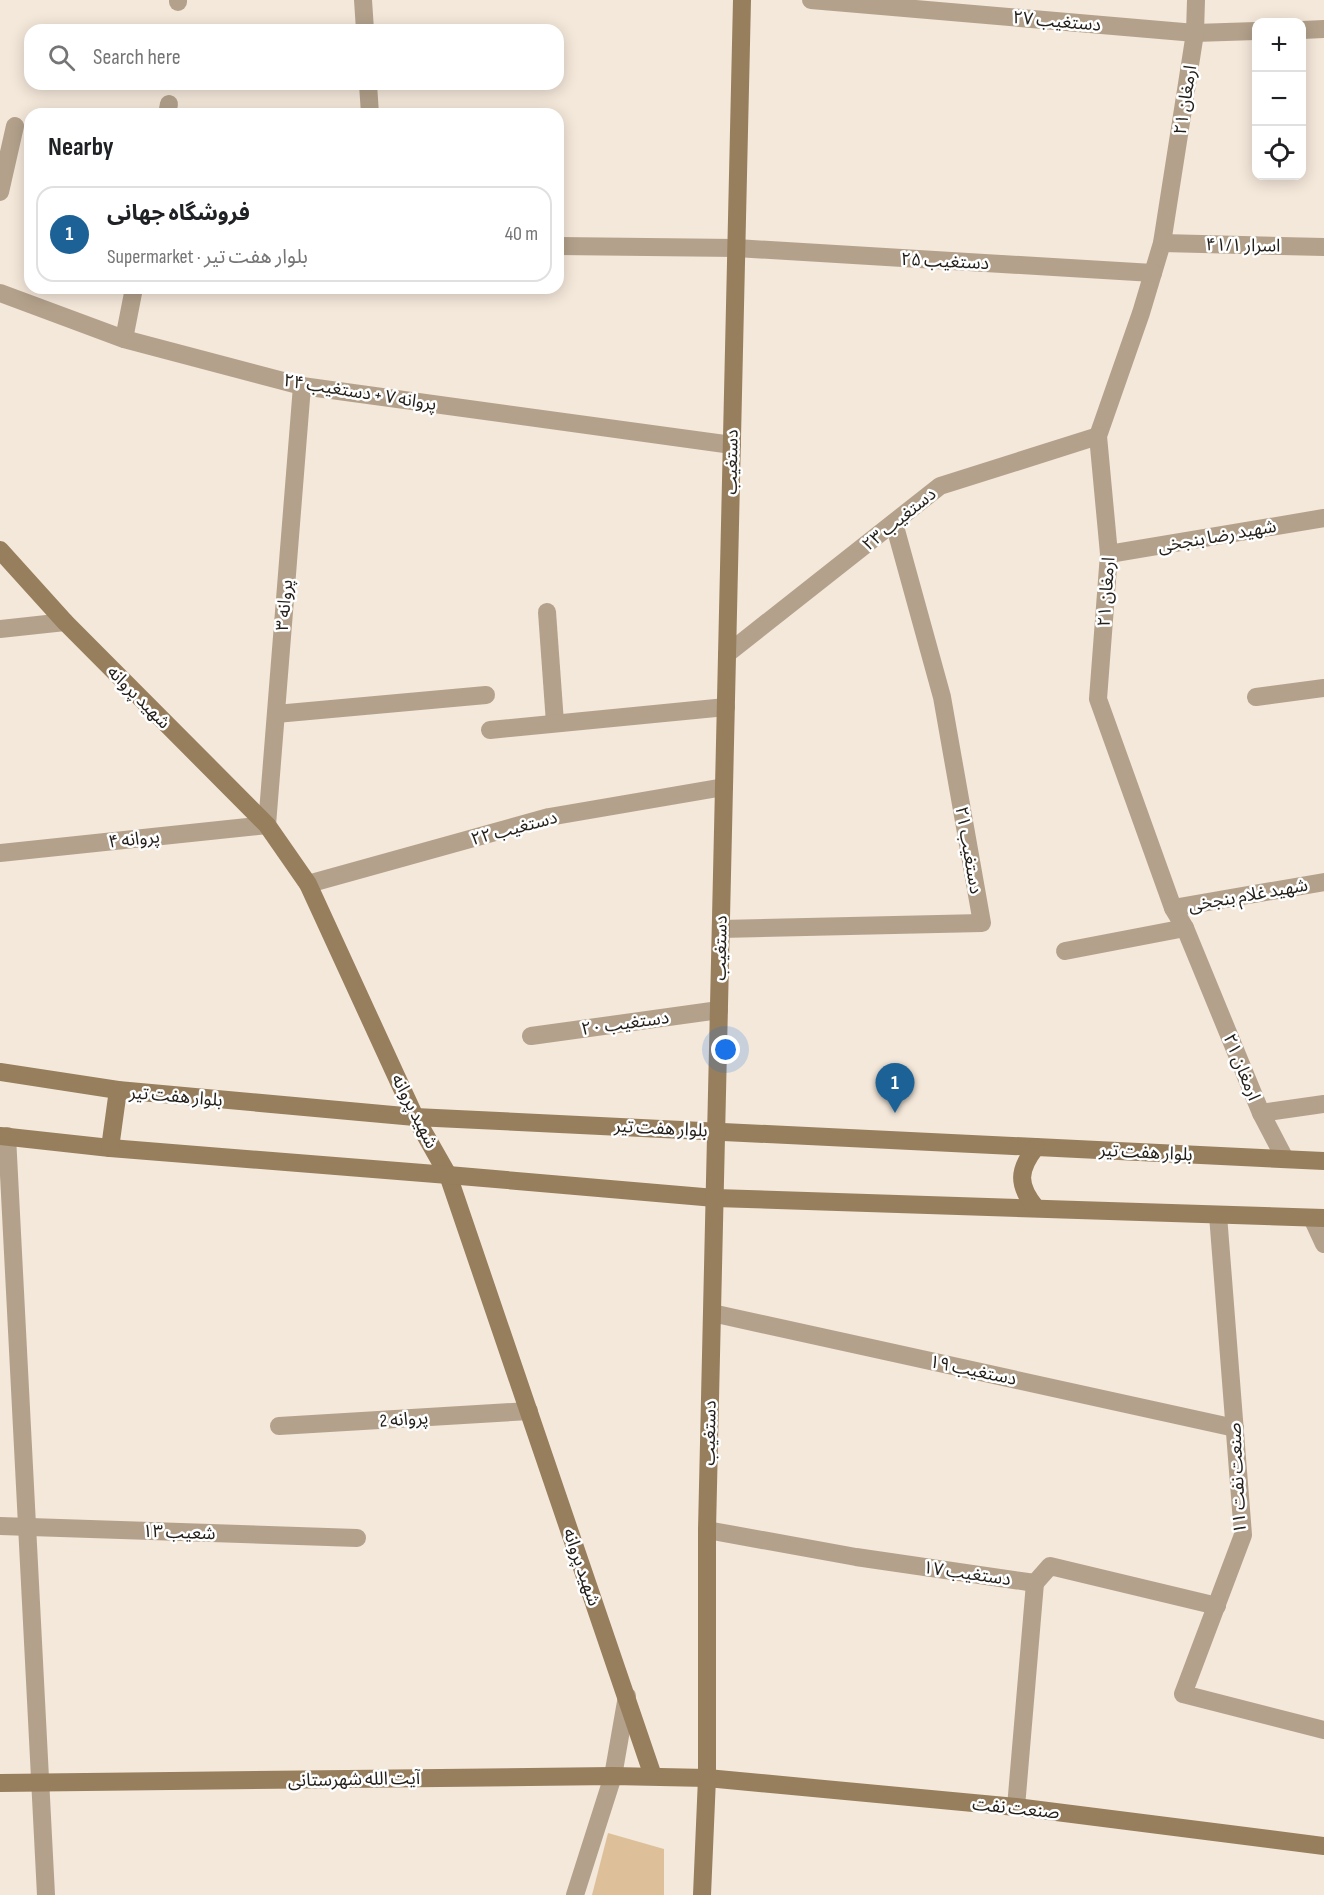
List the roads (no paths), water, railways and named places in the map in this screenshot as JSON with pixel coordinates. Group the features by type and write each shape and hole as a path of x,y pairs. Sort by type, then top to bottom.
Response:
{"main road":[{"name":"دستغیب","path":"702,1895 707,1778 707,1530 742,0"},
{"name":"شهید پروانه","path":"0,550 64,622 267,825 308,884 415,1117 448,1175 653,1776"},
{"name":"بلوار هفت تیر","path":"0,1072 118,1090 415,1117 1324,1161"},
{"path":"110,1148 118,1090"},
{"path":"4,1136 110,1148 715,1198 1318,1218"},
{"path":"1036,1146 1025,1161 1021,1177 1026,1195 1036,1208"},
{"name":"آیت الله شهرستانی","path":"0,1782 613,1776 707,1778"},
{"name":"صنعت نفت","path":"707,1778 1016,1807 1324,1846"}],"street":[{"path":"363,0 365,24"},
{"name":"دستغیب ۲۷","path":"811,0 1195,33 1252,31"},
{"name":"ارمغان ۲۱","path":"1196,0 1195,33 1162,243 1141,313 1098,436 1109,554 1098,699 1173,908 1185,928 1261,1113 1285,1159"},
{"path":"1306,30 1324,29"},
{"path":"368,90 370,108"},
{"path":"0,192 15,126"},
{"name":"اسرار ۴۱/۱","path":"1162,243 1324,247"},
{"name":"دستغیب ۲۵","path":"564,246 736,248 1153,273"},
{"name":"پروانه ۷ + دستغیب ۲۴","path":"0,293 124,339 302,386 732,445"},
{"path":"124,339 133,294"},
{"name":"پروانه ۳","path":"267,825 302,386"},
{"name":"دستغیب ۲۳","path":"727,654 940,486 1098,436"},
{"name":"شهید رضا بنجخی","path":"1109,554 1324,518"},
{"name":"دستغیب ۲۱","path":"721,929 982,923 942,697 894,523"},
{"path":"547,612 555,723"},
{"path":"0,628 64,622"},
{"path":"1256,697 1324,688"},
{"path":"276,714 486,695"},
{"path":"490,730 726,707"},
{"name":"دستغیب ۲۲","path":"308,884 549,817 724,787"},
{"name":"پروانه ۴","path":"0,853 267,825"},
{"name":"شهید غلام بنجخی","path":"1173,908 1324,882"},
{"path":"1065,951 1185,928"},
{"name":"دستغیب ۲۰","path":"531,1036 719,1010"},
{"path":"1261,1113 1324,1104"},
{"path":"4,1136 8,1292 27,1526 46,1895"},
{"name":"صنعت نفت ۱۱","path":"1218,1215 1243,1536 1183,1694 1324,1730"},
{"path":"1318,1218 1324,1244"},
{"name":"دستغیب ۱۹","path":"712,1312 1235,1428"},
{"name":"پروانه 2","path":"279,1426 529,1411"},
{"name":"شعیب ۱۳","path":"0,1526 357,1538"},
{"name":"دستغیب ۱۷","path":"707,1530 856,1557 1035,1582 1050,1566 1217,1606"},
{"path":"1016,1807 1035,1582"},
{"path":"575,1895 613,1776 627,1696"}],"place":[{"name":"فروشگاه جهانی","path":"895,1113"}]}
